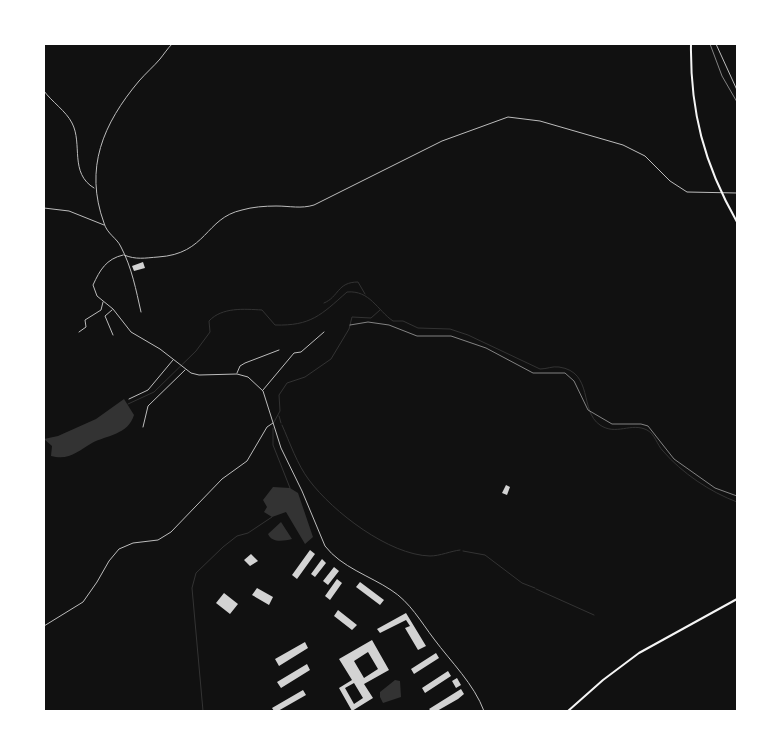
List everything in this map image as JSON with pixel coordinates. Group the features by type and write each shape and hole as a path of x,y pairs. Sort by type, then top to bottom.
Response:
{"main road":[{"path":"690,44 696,117 710,169 737,222"},
{"path":"568,711 603,680 639,653 737,599"}],"street":[{"path":"141,312 131,268 121,247 110,236 104,225 94,188 96,160 110,125 134,88 172,44"},
{"path":"716,44 737,90"},
{"path":"44,91 73,124 80,170 86,181 94,188"},
{"path":"484,711 473,691 406,602 391,590 343,563 331,554 325,546 300,484 281,448 263,391 248,377 237,374 199,375 185,369 174,359 131,332 113,309 94,292 94,284 103,265 109,260 124,255 142,259 178,255 194,247 221,220 232,213 266,206 304,208 312,206 442,141 506,117 540,121 616,142 645,156 680,189 693,193 737,193"},
{"path":"44,208 69,211 104,225"},
{"path":"79,332 86,327 86,320 101,310 103,302"},
{"path":"105,316 113,309"},
{"path":"101,310 113,335"},
{"path":"263,391 294,353 300,352 324,332"},
{"path":"237,374 240,366 245,363 279,350"},
{"path":"129,399 148,390 174,359"},
{"path":"142,427 148,406 185,369"},
{"path":"44,626 83,602 97,582 108,561 119,549 133,543 158,540 171,532 222,479 246,461 267,427 273,423"}],"path":[{"path":"710,44 722,76 737,102"},
{"path":"350,325 368,322 404,330 417,336 452,336 486,348 533,373 565,373 574,381 588,410 593,411 612,424 641,424 648,426 674,459 715,488 737,496"}],"shaded area":[{"path":"124,399 134,415 131,422 122,431 92,443 68,456 51,456 52,446 44,439 58,436 96,419"},
{"path":"273,487 290,488 298,493 313,537 305,544 286,512 272,517 264,512 267,507 263,500"},
{"path":"281,522 292,539 278,541 272,539 268,534"},
{"path":"395,680 400,681 401,697 383,703 380,692"}],"building":[{"path":"143,262 145,268 134,271 132,266"},
{"path":"506,485 510,487 507,495 502,493"},
{"path":"310,550 315,554 297,579 292,575"},
{"path":"251,554 258,561 250,566 244,560"},
{"path":"322,559 326,563 315,577 311,574"},
{"path":"334,567 339,571 328,585 323,581"},
{"path":"337,579 342,583 330,600 325,596"},
{"path":"360,582 384,600 380,605 356,587"},
{"path":"257,588 273,597 269,605 252,595"},
{"path":"224,593 238,604 230,614 216,603"},
{"path":"338,610 357,625 352,630 334,616"},
{"path":"406,613 426,646 418,650 405,628 410,626 406,620 380,633 377,629"},
{"path":"372,640 389,670 364,684 373,698 352,711 339,688 352,680 339,659","holes":["368,652 378,669 364,678 354,661","354,683 363,698 354,704 345,688"]},
{"path":"305,642 308,648 279,666 275,659"},
{"path":"436,653 439,658 414,674 411,669"},
{"path":"307,664 310,670 281,688 277,682"},
{"path":"448,671 451,676 425,693 422,688"},
{"path":"457,678 461,685 456,688 452,681"},
{"path":"461,689 464,694 458,699 437,711 429,709"},
{"path":"303,690 306,695 278,711 274,711 272,708"}],"waterway":[{"path":"324,303 346,284 358,282 365,294"},
{"path":"128,404 154,392 196,351 210,332 209,321 220,313 234,310 262,310 275,325 298,324 315,318 347,292 355,292 367,297 393,321 403,321 418,328 450,329 468,335 540,369 559,367 570,370 582,384 590,411 600,425 612,429 635,427 647,430 652,434 663,451 688,474 717,493 737,502"},
{"path":"274,422 280,411 279,395 287,383 305,377 331,359 349,329 352,317 371,318 380,310"},
{"path":"279,416 281,423"},
{"path":"282,425 297,460 309,480 332,505 363,530 380,540 414,554 434,556 460,550"},
{"path":"273,428 273,445 290,488"},
{"path":"203,711 192,588 196,573 237,536 248,533 272,517"},
{"path":"463,551 485,555 522,583 535,588"},
{"path":"536,589 594,615"}]}
